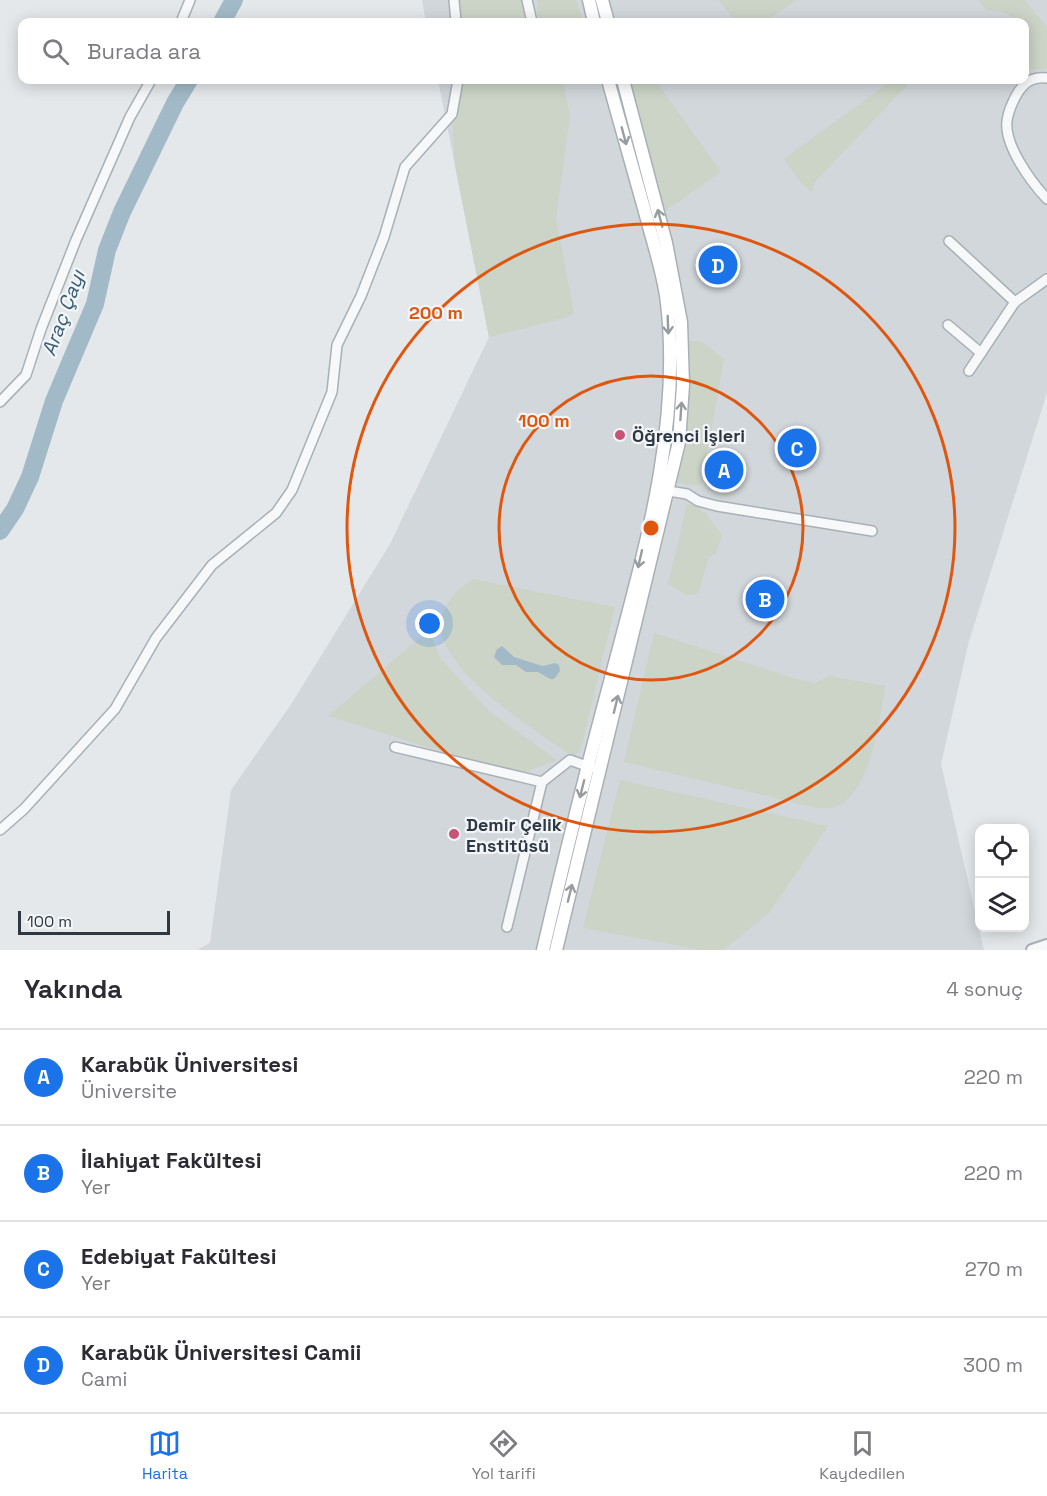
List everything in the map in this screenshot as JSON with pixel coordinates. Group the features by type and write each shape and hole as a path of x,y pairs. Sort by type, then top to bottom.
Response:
{"main road":[{"path":"589,0 593,18"},
{"path":"602,0 607,18"},
{"path":"556,950 600,770 662,490 670,379 667,302 609,84"},
{"path":"543,950 587,767 627,615 662,490 679,442 683,385 681,322 666,243 624,84"}],"street":[{"path":"183,18 190,0"},
{"path":"454,0 456,18"},
{"path":"527,0 531,18"},
{"path":"1029,81 1038,77 1047,78"},
{"path":"0,402 26,375 41,329 76,240 130,117 149,84"},
{"path":"0,830 24,809 115,709 156,638 212,565 276,513 292,490 333,392 337,345 373,266 405,167 452,114 457,84"},
{"path":"1023,84 1014,99 1007,122 1013,149 1031,182 1047,199"},
{"path":"949,241 1015,302"},
{"path":"969,371 1015,302 1047,279"},
{"path":"948,325 981,353"},
{"path":"662,490 687,494 698,501 717,506 872,531"},
{"path":"395,747 542,782"},
{"path":"507,927 542,782 570,760 600,770"},
{"path":"1032,950 1047,945"}],"shaded area":[{"path":"422,0 1047,0 1047,393 969,641 941,764 975,911 975,932 980,932 984,950 197,950 210,943 231,790 292,703 390,544 489,337 439,84 1029,84 1029,18 425,18"}],"green space":[{"path":"454,0 527,0 531,18 456,18"},
{"path":"537,0 576,0 582,18 537,18"},
{"path":"719,0 796,0 771,18 732,18"},
{"path":"979,0 1025,0 1047,27 1047,69 1032,70 1029,67 1029,18 1013,18 1004,13 987,11"},
{"path":"457,84 564,84 570,116 556,218 574,313 564,318 489,337 455,166 452,114"},
{"path":"630,84 658,84 721,172 665,211"},
{"path":"887,84 908,84 815,182 812,192 801,183 784,159"},
{"path":"689,340 702,342 724,359 701,486 677,483 687,441"},
{"path":"687,504 701,506 701,512 705,512 722,536 715,555 709,557 698,594 686,595 668,584"},
{"path":"473,579 615,607 581,749 575,755 569,754 554,744 493,698 457,662 445,644 441,627 443,612 456,593"},
{"path":"429,630 440,658 490,712 557,760 523,773 446,753 328,716"},
{"path":"654,633 815,683 829,676 885,686 871,756 856,790 845,802 831,808 817,808 624,762"},
{"path":"620,780 828,826 769,913 723,950 702,950 583,928"}],"water":[{"path":"502,646 514,657 543,666 555,663 559,665 560,671 554,679 550,679 538,672 526,672 516,665 502,665 494,657 497,649"}],"waterway":[{"name":"Araç Çayı","path":"224,18 234,0"},
{"name":"Araç Çayı","path":"0,531 15,509 30,477 54,401 95,304 107,250 122,212 187,84"}],"place":[{"name":"Karabük Üniversitesi Camii","path":"718,265"},
{"name":"Öğrenci İşleri","path":"620,435"},
{"name":"Edebiyat Fakültesi","path":"797,448"},
{"name":"Karabük Üniversitesi","path":"724,470"},
{"name":"İlahiyat Fakültesi","path":"765,599"},
{"name":"Demir Çelik Enstitüsü","path":"454,834"}]}
